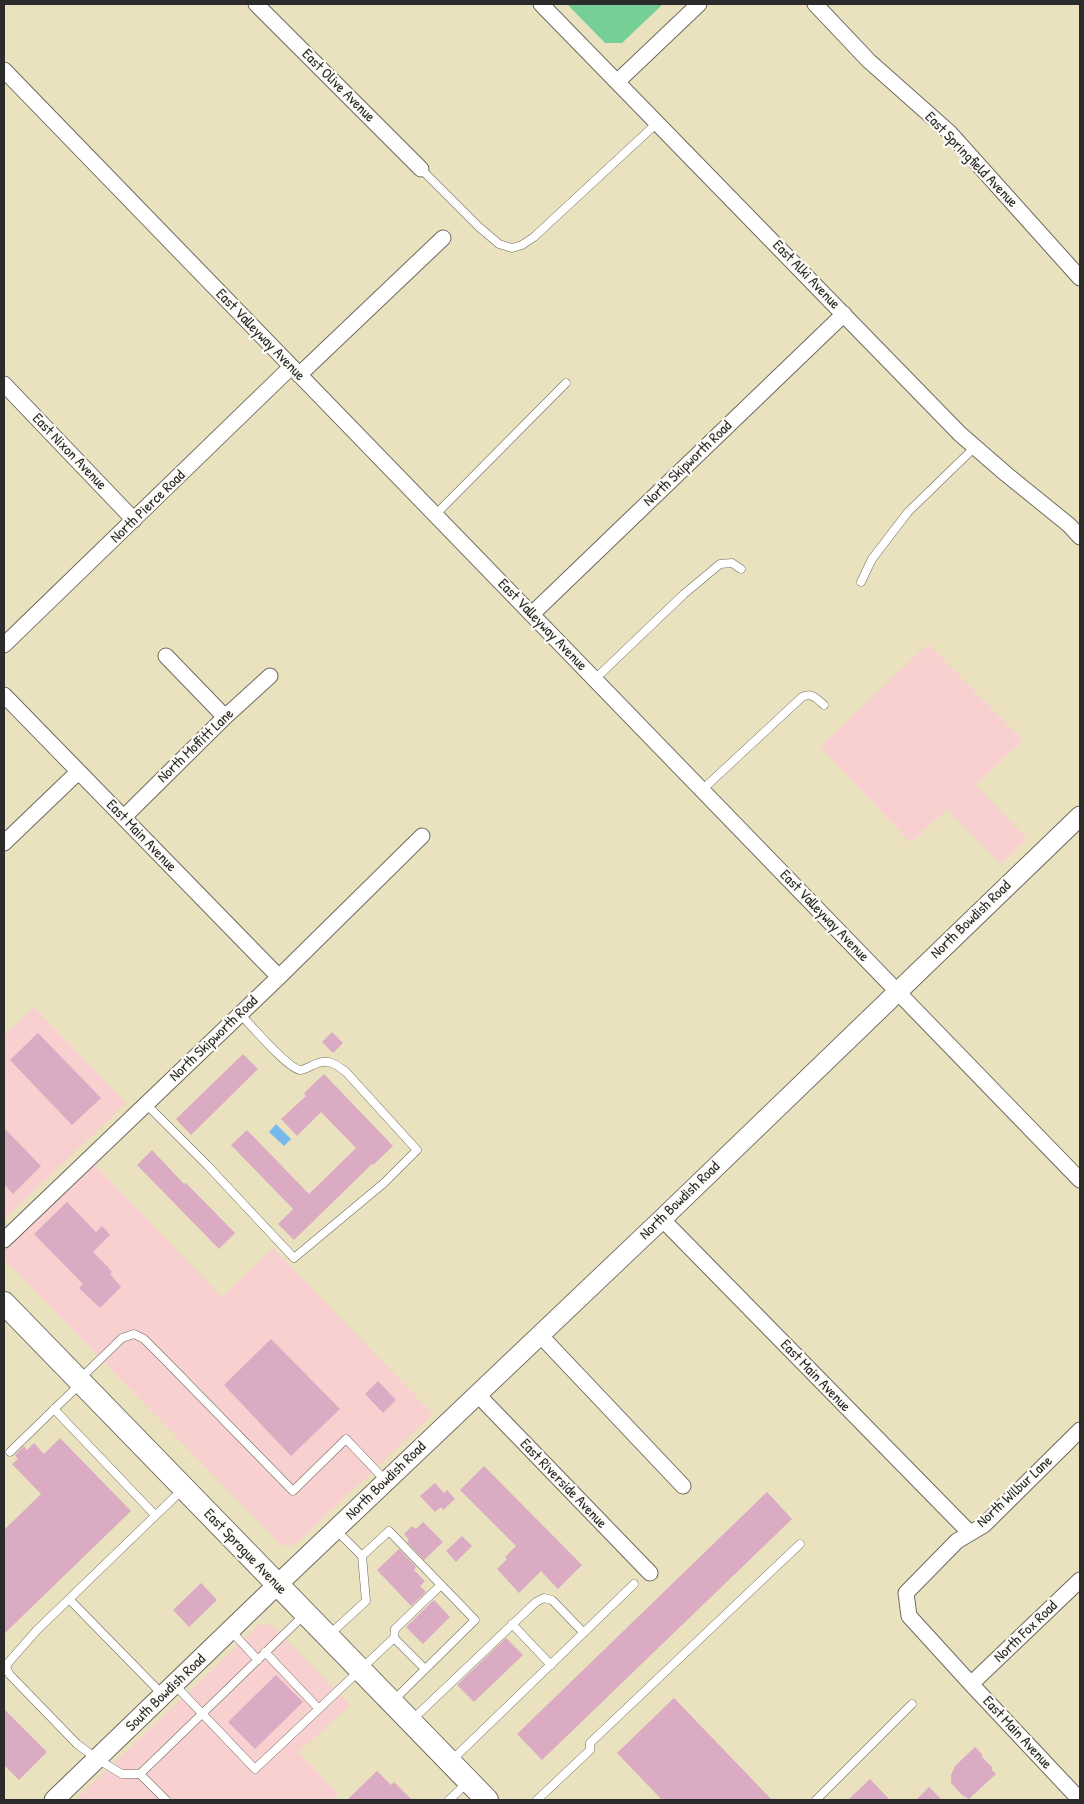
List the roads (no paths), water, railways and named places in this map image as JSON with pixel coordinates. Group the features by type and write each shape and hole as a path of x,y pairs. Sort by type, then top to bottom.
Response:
{"main road":[{"name":"East Sprague Avenue","path":"4,1303 487,1800"}],"street":[{"name":"East Olive Avenue","path":"256,4 420,169"},
{"name":"East Alki Avenue","path":"541,4 960,434 1069,525 1080,537"},
{"path":"617,82 699,4"},
{"name":"East Springfield Avenue","path":"815,4 869,61 949,132 1080,278"},
{"name":"East Valleyway Avenue","path":"4,70 896,992 1080,1178"},
{"name":"North Pierce Road","path":"4,645 134,520 295,371 443,238"},
{"name":"North Skipworth Road","path":"532,614 844,314"},
{"name":"East Nixon Avenue","path":"4,384 134,520"},
{"path":"166,656 226,717"},
{"name":"North Moffitt Lane","path":"124,817 270,676"},
{"name":"East Main Avenue","path":"4,695 279,977"},
{"path":"4,843 78,772"},
{"name":"North Bowdish Road","path":"277,1585 662,1219 1080,816"},
{"name":"North Skipworth Road","path":"4,1240 279,977 422,836"},
{"name":"East Main Avenue","path":"662,1219 969,1532"},
{"path":"540,1335 683,1486"},
{"name":"East Riverside Avenue","path":"477,1394 650,1573"},
{"name":"North Wilbur Lane","path":"906,1593 956,1541 984,1525 1080,1430"},
{"name":"North Fox Road","path":"971,1684 1080,1580"},
{"name":"South Bowdish Road","path":"60,1798 277,1585"},
{"name":"East Main Avenue","path":"906,1593 909,1616 1080,1800"}],"lane":[{"path":"420,169 499,244 512,248 522,246 534,237 657,123"},
{"path":"435,515 566,383"},
{"path":"861,582 872,559 908,512 975,447"},
{"path":"595,679 684,594 720,564 732,562 741,569"},
{"path":"702,790 802,697 806,695 814,696 824,706"},
{"path":"146,1104 207,1165 294,1258 384,1183 417,1150 346,1072 336,1064 326,1061 302,1070 295,1068 276,1052 240,1014"},
{"path":"10,1452 122,1338 134,1334 144,1339 293,1490 346,1439 386,1481"},
{"path":"54,1409 155,1515"},
{"path":"183,1488 37,1630 8,1663 6,1668 10,1675 72,1739 97,1760 122,1774 140,1774 305,1613"},
{"path":"328,1636 366,1601 362,1556 335,1529"},
{"path":"362,1556 389,1531 475,1620 392,1701"},
{"path":"537,1800 590,1750 590,1743 800,1544"},
{"path":"450,1762 634,1584"},
{"path":"69,1599 169,1690 203,1714 255,1769 394,1638 395,1629 441,1585"},
{"path":"411,1721 536,1602 544,1598 552,1600 584,1633"},
{"path":"512,1624 551,1665"},
{"path":"230,1630 258,1660"},
{"path":"394,1638 425,1669"},
{"path":"265,1652 319,1709"},
{"path":"816,1800 912,1704"},
{"path":"140,1774 166,1800"},
{"path":"448,1800 469,1781"}],"water":[{"path":"276,1124 291,1139 284,1146 269,1132"}]}
